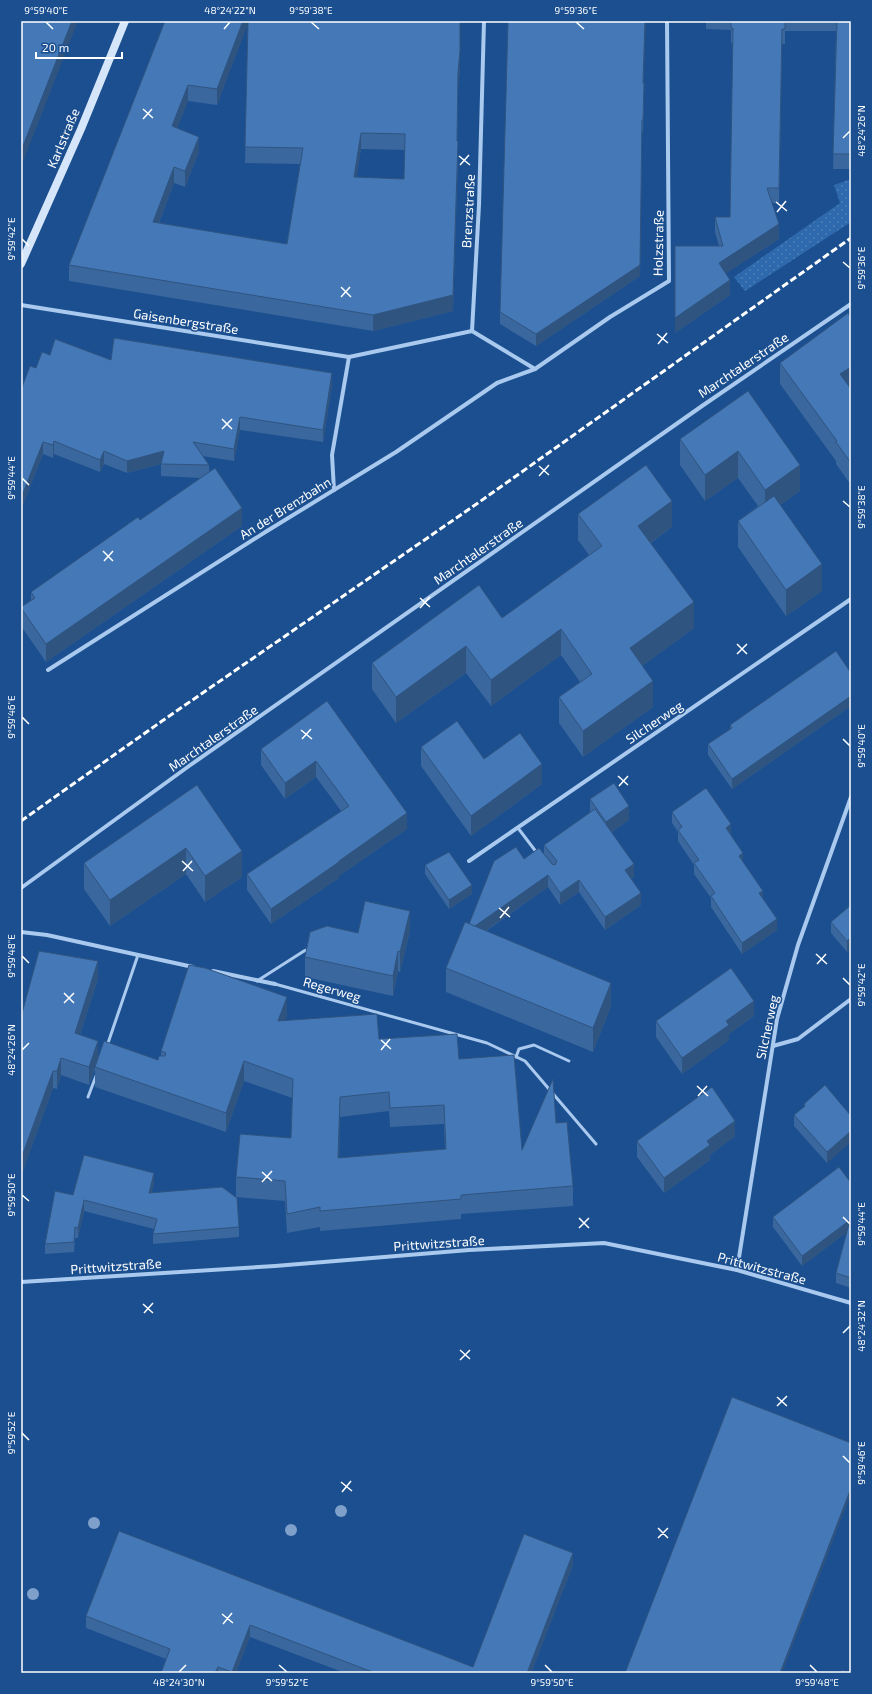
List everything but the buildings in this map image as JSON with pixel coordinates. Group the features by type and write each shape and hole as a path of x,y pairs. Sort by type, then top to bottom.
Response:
{"main road":[{"name":"Karlstraße","path":"21,264 125,21"}],"street":[{"name":"Brenzstraße","path":"472,331 479,205 484,21"},
{"name":"Holzstraße","path":"536,368 610,317 670,281 667,21"},
{"name":"Gaisenbergstraße","path":"21,304 349,357 472,331"},
{"name":"Marchtalerstraße","path":"21,888 189,766 702,406 851,304"},
{"path":"472,331 536,368"},
{"path":"334,490 332,455 349,357"},
{"name":"An der Brenzbahn","path":"48,670 260,535 396,452 497,383 536,368"},
{"name":"Silcherweg","path":"469,861 851,599"},
{"name":"Silcherweg","path":"737,1270 777,1019 798,945 851,797"},
{"path":"21,932 47,936 197,968"},
{"name":"Regerweg","path":"204,970 275,984"},
{"path":"773,1046 798,1039 851,999"},
{"name":"Prittwitzstraße","path":"21,1282 275,1266 469,1250 604,1243 737,1270 851,1303"}],"lane":[{"path":"518,828 540,857"},
{"path":"257,981 311,948"},
{"path":"104,1053 138,955"},
{"name":"Regerweg","path":"275,984 488,1043 525,1061 596,1144"},
{"path":"516,1057 519,1049 534,1045 569,1061"},
{"path":"88,1097 96,1075"}],"shaded area":[{"path":"851,179 851,222 745,291 734,277 840,203 834,185"}],"railway":[{"path":"21,821 162,721 478,503 851,238"}]}
